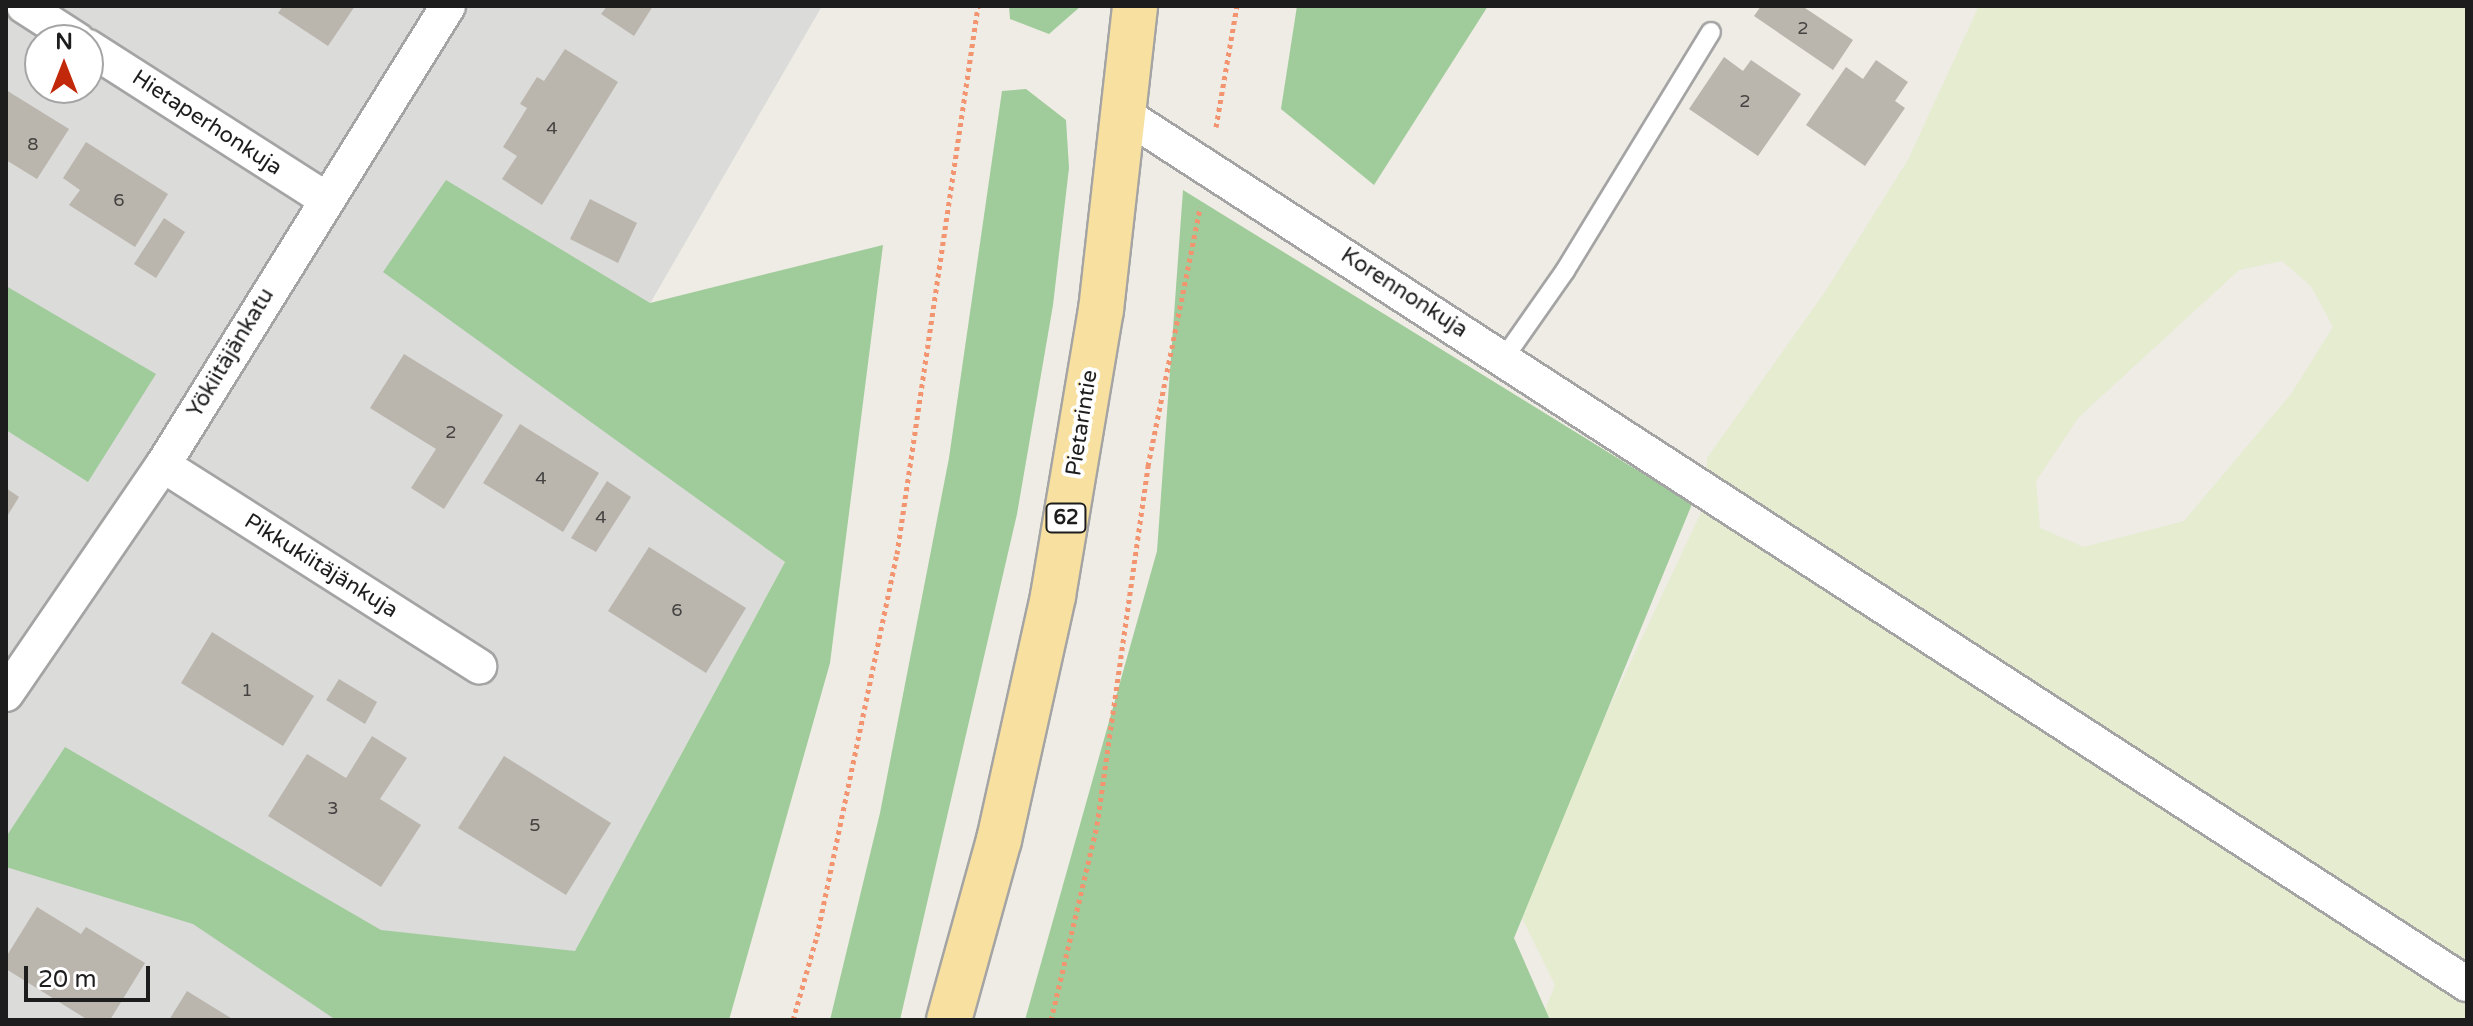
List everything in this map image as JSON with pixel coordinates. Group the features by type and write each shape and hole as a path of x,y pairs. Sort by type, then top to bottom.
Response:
{"main road":[{"name":"Pietarintie","path":"949,1020 999,840 1053,596 1101,310 1135,6"}],"street":[{"path":"24,6 52,24"},
{"name":"Yökiitäjänkatu","path":"6,694 163,465 448,6"},
{"name":"Hietaperhonkuja","path":"104,57 326,199"},
{"name":"Korennonkuja","path":"1124,114 1209,166 2467,984"},
{"name":"Pikkukiitäjänkuja","path":"163,465 479,666"}],"lane":[{"path":"1504,358 1565,271 1711,32"}],"path":[{"path":"793,1020 817,936 897,554 978,6"},
{"path":"1051,1020 1097,825 1148,466 1209,166 1237,6"}],"shaded area":[{"path":"6,6 822,6 585,416 785,562 575,951 575,1020 6,1020"}],"green space":[{"path":"1009,6 1081,6 1049,34 1010,19"},
{"path":"1297,6 1488,6 1374,185 1281,109"},
{"path":"1979,6 2467,6 2467,1020 1541,1020 1555,985 1516,906 1705,504 1707,458 1825,292 1908,160","holes":["2282,261 2311,286 2333,327 2291,394 2184,521 2084,547 2040,528 2036,481 2079,417 2239,270"]},
{"path":"1026,89 1066,120 1069,168 1053,305 1017,514 900,1020 830,1020 880,813 949,458 1002,91"},
{"path":"446,180 650,303 883,245 830,663 729,1020 336,1020 193,924 6,867 6,837 65,747 381,930 575,951 785,562 383,272"},
{"path":"1183,190 1692,504 1514,938 1550,1020 1025,1020 1157,551"},
{"path":"6,286 156,374 88,482 6,430"}],"building":[{"path":"283,6 355,6 328,46 278,13"},
{"path":"607,6 653,6 634,36 601,14"},
{"path":"1761,6 1802,6 1853,40 1833,70 1754,16"},
{"path":"565,49 618,82 542,205 502,179 517,156 503,147 527,108 520,104 537,77 544,81"},
{"path":"1724,57 1743,71 1751,60 1801,94 1758,156 1689,109"},
{"path":"1876,60 1908,82 1895,101 1905,108 1865,166 1806,125 1846,67 1863,79"},
{"path":"6,90 24,104 69,129 37,179 6,160"},
{"path":"86,142 168,194 135,247 69,205 80,190 63,178"},
{"path":"590,199 637,223 618,263 570,239"},
{"path":"164,218 185,232 156,278 134,264"},
{"path":"404,354 503,415 444,509 411,488 436,449 370,408"},
{"path":"520,424 599,473 563,532 483,483"},
{"path":"607,481 631,497 596,552 571,538"},
{"path":"6,488 19,497 6,518"},
{"path":"649,547 746,608 706,673 608,611"},
{"path":"212,632 314,696 283,746 181,683"},
{"path":"339,679 377,702 365,724 326,700"},
{"path":"372,736 407,758 380,799 421,825 381,887 268,816 307,754 346,778"},
{"path":"504,756 611,823 566,895 458,828"},
{"path":"37,907 81,934 86,927 145,963 110,1020 88,1020 6,969 6,957"},
{"path":"187,991 234,1020 169,1020"}]}
